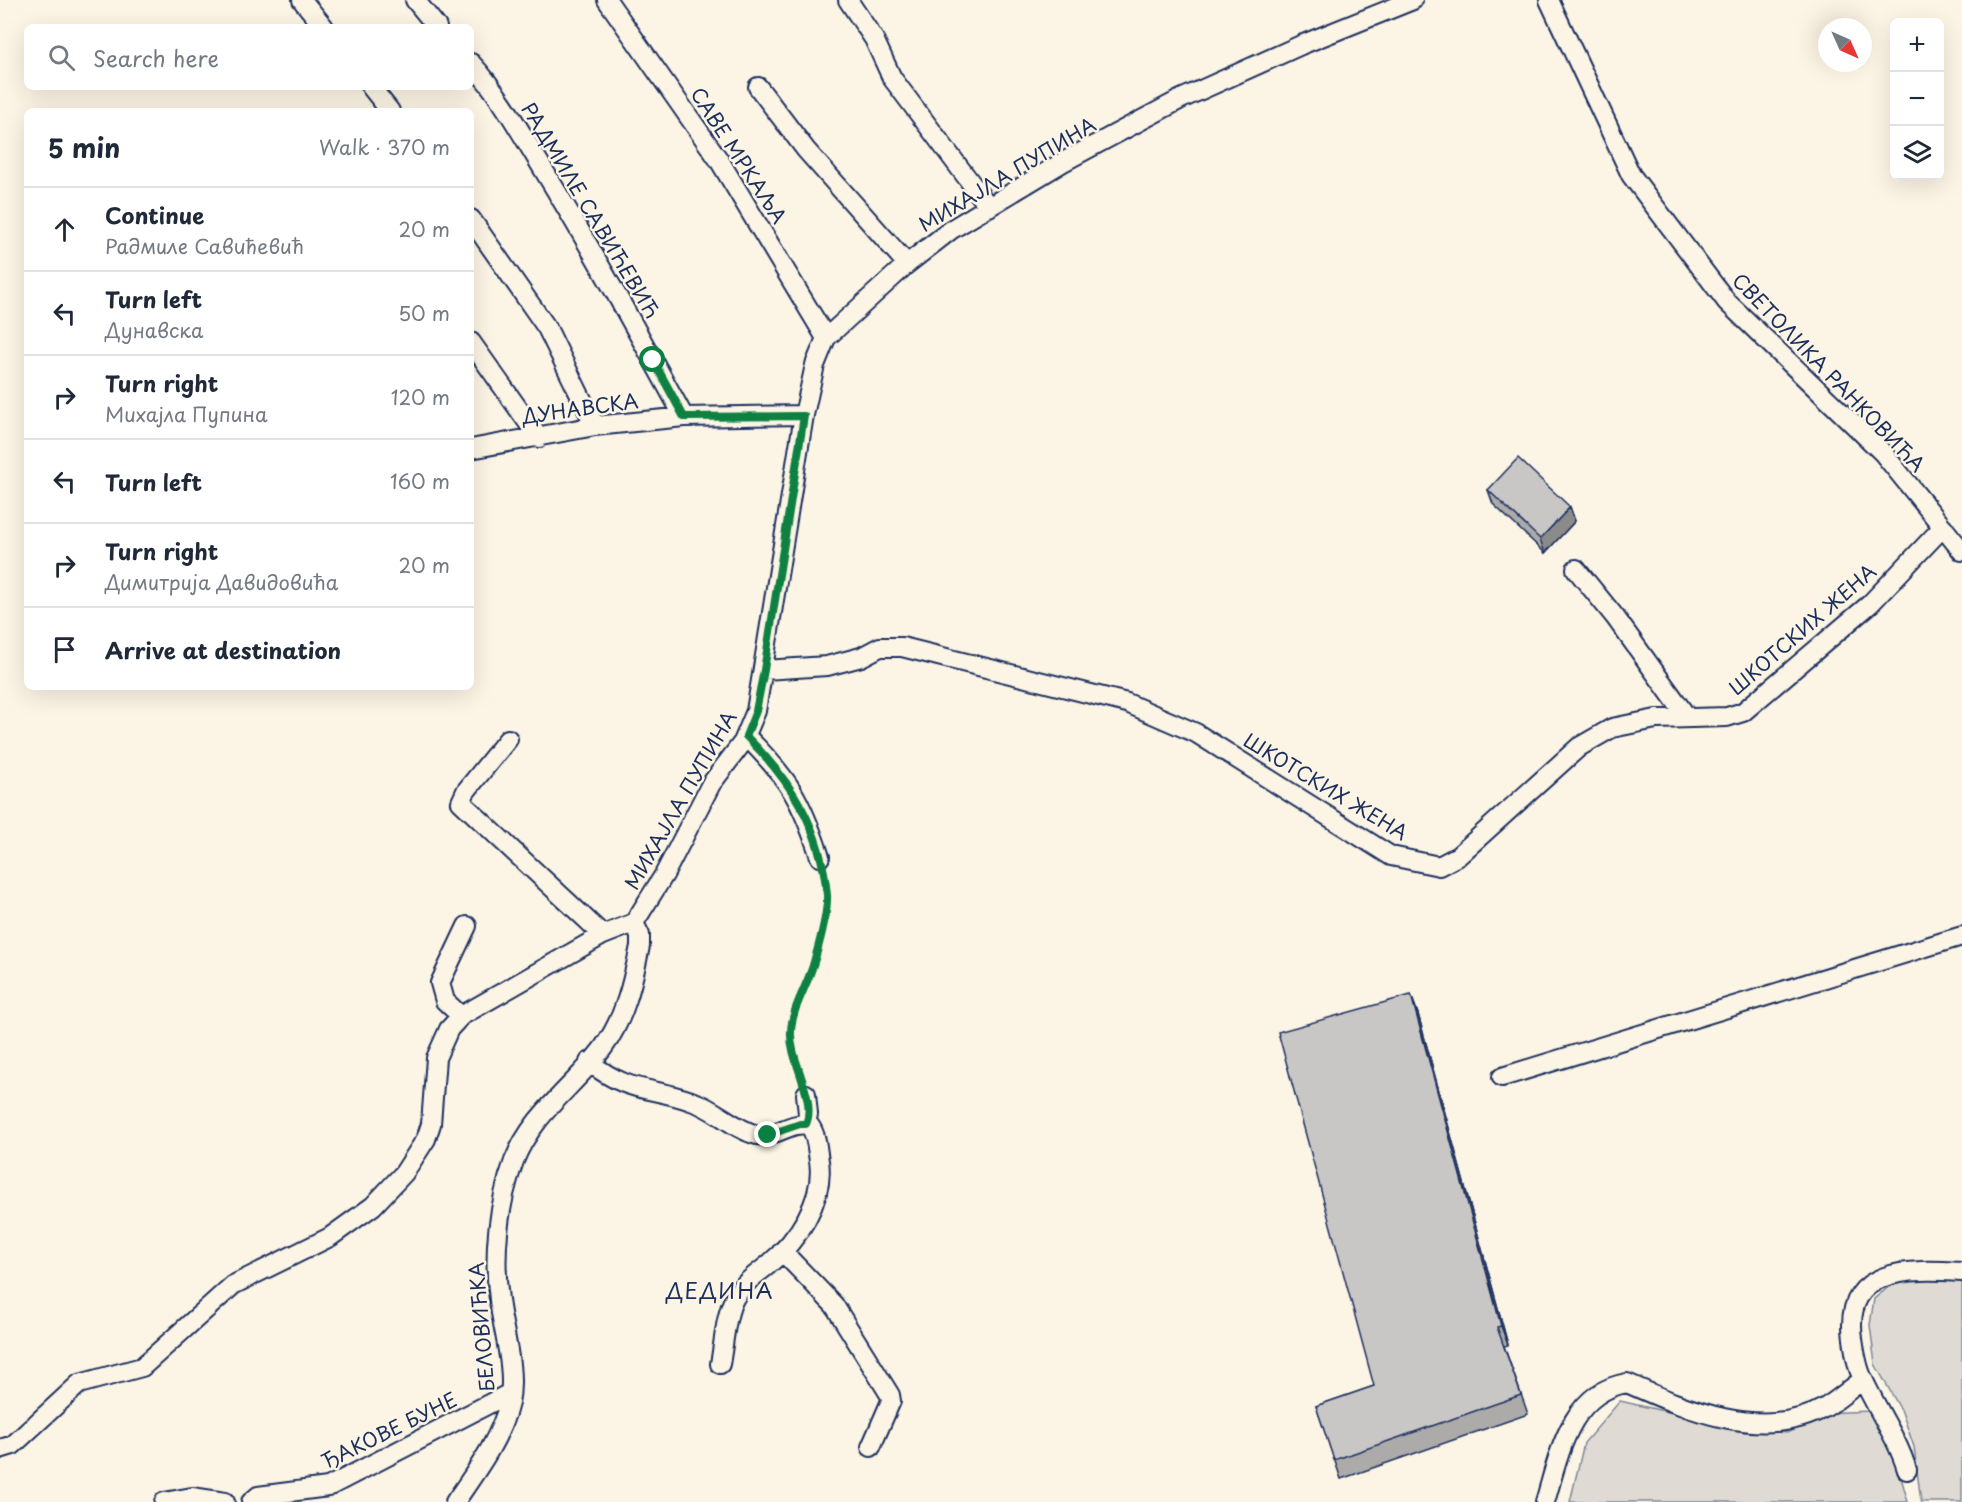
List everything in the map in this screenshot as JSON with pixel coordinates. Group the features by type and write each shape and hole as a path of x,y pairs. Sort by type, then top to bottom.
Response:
{"street":[{"path":"302,0 322,24"},
{"path":"415,0 434,24"},
{"name":"САВЕ МРКАЉА","path":"607,0 719,160 826,338"},
{"path":"848,0 874,39 892,78 990,207"},
{"name":"МИХАЈЛА ПУПИНА","path":"634,923 664,875 711,784 746,736 756,711 804,416 815,365 826,338 907,264 952,230 1063,162 1181,99 1300,45 1413,0"},
{"name":"СВЕТОЛИКА РАНКОВИЋА","path":"1549,0 1631,175 1727,302 1883,453 1962,551"},
{"name":"РАДМИЛЕ САВИЋЕВИЋ","path":"474,66 514,123 601,264 684,417"},
{"path":"758,87 806,150 907,264"},
{"path":"373,90 388,108"},
{"path":"474,223 547,328 595,426"},
{"path":"474,346 539,438"},
{"name":"ДУНАВСКА","path":"474,449 595,426 684,417 804,416"},
{"name":"ШКОТСКИХ ЖЕНА","path":"764,670 827,666 861,657 880,647 902,647 1127,703 1196,733 1390,856 1439,866 1458,856 1579,747 1612,728 1656,719 1727,717 1743,712 1870,604 1943,527"},
{"path":"1576,569 1616,617 1687,717"},
{"path":"746,736 778,769 795,793 820,857"},
{"path":"508,739 466,791 461,802 603,935"},
{"path":"0,1449 13,1444 79,1384 142,1367 233,1285 330,1237 373,1206 410,1166 426,1139 431,1124 436,1058 445,1035 461,1016 603,935 634,923"},
{"name":"БЕЛОВИЋКА","path":"455,1502 492,1447 503,1423 510,1393 497,1257 505,1197 514,1162 536,1121 603,1047 622,1014 640,946 640,935 634,923"},
{"path":"461,1016 445,1001 440,983 467,926"},
{"path":"1502,1077 1962,936"},
{"path":"589,1062 618,1083 637,1090 691,1101 758,1135 806,1124"},
{"path":"806,1094 808,1114 806,1124"},
{"path":"720,1364 734,1299 754,1275 782,1251 807,1218 819,1190 820,1166 815,1138 812,1129 806,1124"},
{"path":"782,1251 807,1280 819,1287 834,1305 890,1395 891,1401 872,1447"},
{"path":"1907,1470 1902,1452 1863,1380 1855,1350 1852,1315 1867,1287 1882,1277 1919,1270 1962,1272"},
{"path":"1545,1502 1568,1428 1578,1412 1615,1385 1627,1383 1725,1419 1763,1423 1799,1417 1825,1407 1863,1380"},
{"name":"ЂАКОВЕ БУНЕ","path":"250,1502 258,1496 328,1487 510,1393"},
{"path":"164,1502 192,1497 225,1502"}],"path":[{"path":"806,1094 792,1052 791,1027 812,971 826,904 820,857"}],"shaded area":[{"path":"1901,1277 1962,1279 1962,1502 1921,1502 1914,1447 1902,1412 1875,1364 1870,1325 1874,1299"},
{"path":"1620,1401 1729,1426 1787,1433 1824,1413 1870,1411 1894,1453 1908,1502 1570,1502 1584,1443"}],"building":[{"path":"1518,458 1570,507 1540,539 1488,490"},
{"path":"1411,995 1501,1326 1497,1327 1521,1395 1334,1460 1316,1406 1374,1386 1278,1032"}],"district":[{"name":"ДЕДИНА","path":"720,1289"}],"route":[{"path":"653,360 684,417 804,416 764,670 756,711 746,736 778,769 795,793 809,823 820,857 827,896 812,971 791,1027 792,1052 806,1094 808,1120 806,1124 768,1135"}]}
